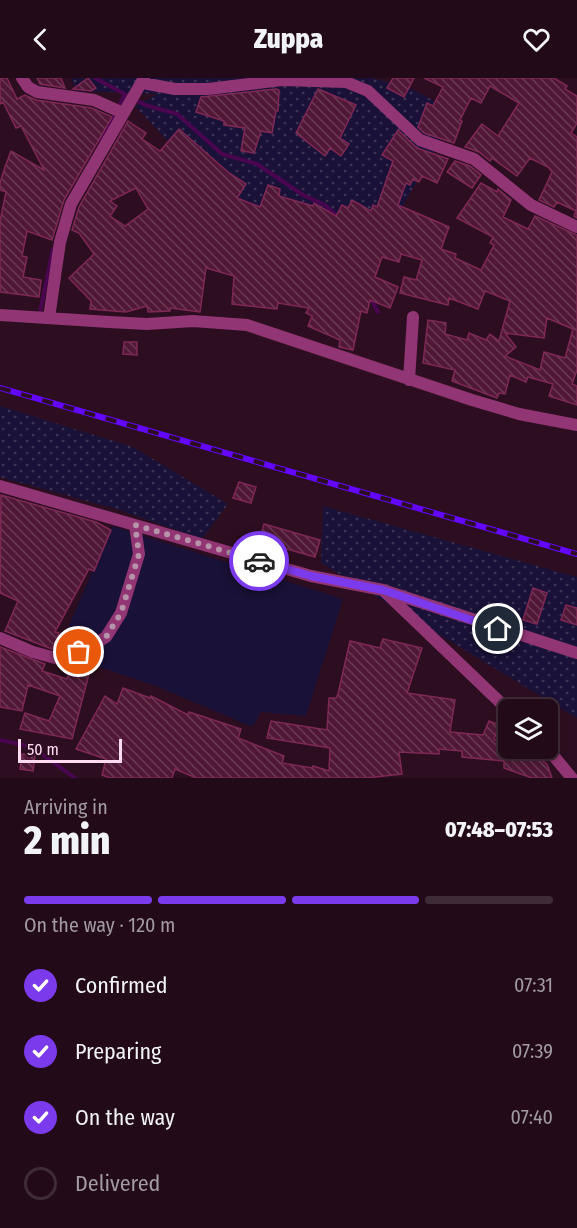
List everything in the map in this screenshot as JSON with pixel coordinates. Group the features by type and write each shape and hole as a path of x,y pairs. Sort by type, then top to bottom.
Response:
{"street":[{"path":"22,78 28,87 37,92 94,100 123,113"},
{"path":"49,318 65,220 71,204 143,80 175,88 208,89 282,80 346,82 368,92 420,140 474,159 531,205 577,227"},
{"path":"0,315 147,324 193,321 247,326 519,414 577,425"},
{"path":"409,380 413,318"},
{"path":"0,486 311,576 383,590 577,653"},
{"path":"0,638 33,652 59,658 93,645 106,637 121,613 139,554 135,525"},
{"path":"383,590 498,700"},
{"path":"556,759 572,778"}],"shaded area":[{"path":"71,78 372,78 410,88 457,113 389,229 306,230 220,197 135,106 158,94 76,91"},
{"path":"0,406 133,447 228,504 202,539 116,509 0,477"},
{"path":"323,506 577,577 577,718 558,706 558,699 546,699 321,563"},
{"path":"112,526 343,599 306,716 261,712 252,727 156,686 57,653"}],"building":[{"path":"0,78 7,78 17,99 25,95 36,100 92,108 112,117 64,200 52,240 27,231 22,256 27,257 23,277 41,280 39,297 0,292 0,221 6,192 0,190 0,183 11,151 44,170 21,126 16,128 3,102 0,104"},
{"path":"37,78 61,78 65,88 40,84"},
{"path":"88,78 96,88 91,91 73,89"},
{"path":"393,78 414,78 404,97 387,88"},
{"path":"424,78 554,78 567,86 565,89 577,96 577,123 571,133 577,137 577,218 574,216 576,211 557,202 554,207 539,200 552,172 548,167 530,158 517,176 492,158 490,161 479,152 465,147 482,124 498,136 519,103 490,86 481,103 471,98 460,120 462,121 454,143 424,133 418,127 427,103 433,106 443,87"},
{"path":"318,89 356,105 340,138 349,144 341,156 330,148 325,156 296,133"},
{"path":"279,90 278,111 276,111 272,133 261,131 254,153 241,151 245,128 224,125 224,121 196,112 201,97"},
{"path":"128,121 146,133 142,139 160,151 179,129 228,172 246,184 237,198 260,207 268,185 280,189 279,196 313,206 314,203 336,216 342,205 348,208 352,200 371,211 373,205 377,207 393,161 382,155 398,130 417,148 448,159 437,183 422,176 419,182 413,179 410,185 406,183 398,205 449,227 441,249 456,254 455,258 481,270 494,245 490,243 493,237 457,218 481,183 497,192 498,189 511,200 503,217 528,229 535,216 577,235 577,370 572,384 577,386 577,405 549,396 553,384 528,377 526,382 510,375 505,394 499,393 497,398 452,381 455,370 423,363 428,320 446,323 445,334 467,340 469,333 486,340 490,334 499,341 510,301 485,291 478,309 449,298 448,305 400,293 404,277 416,280 422,260 401,254 399,262 382,257 375,277 398,287 390,308 370,300 367,313 361,311 353,350 339,347 340,340 308,326 312,316 306,313 309,308 278,303 277,309 232,304 234,276 206,268 200,312 170,308 170,311 148,312 147,306 126,312 90,309 91,301 69,278 94,254 79,233 72,230 79,207","holes":["136,188 148,209 125,226 110,216 117,206 110,201","547,318 573,329 565,358 544,352 540,370 505,356 516,347 505,333 544,338"]},
{"path":"455,161 470,166 481,175 472,188 447,172"},
{"path":"124,342 137,342 137,355 123,354"},
{"path":"239,482 256,487 251,503 233,498"},
{"path":"1,495 96,522 111,530 94,571 89,569 55,632 59,633 52,649 5,631 18,601 0,593"},
{"path":"264,524 320,540 315,557 259,541"},
{"path":"533,588 547,593 537,624 523,620"},
{"path":"566,605 577,608 577,625 561,620"},
{"path":"383,639 422,648 407,693 455,700 450,732 483,735 489,721 498,725 494,739 498,742 498,759 540,759 547,764 552,778 532,778 504,768 504,761 462,757 462,751 439,749 439,754 399,752 402,774 366,778 196,778 175,769 172,778 110,778 102,775 106,759 76,749 105,696 117,704 123,688 150,698 151,696 188,715 189,712 241,729 238,738 284,756 282,763 312,768 313,766 329,771 330,748 267,738 271,721 327,730 329,698 336,698 338,694 350,641 380,648"},
{"path":"0,647 45,664 42,671 67,679 70,668 89,674 72,739 20,729 25,713 49,721 60,696 28,685 22,711 0,707"},
{"path":"22,754 35,756 33,771 20,769"}],"waterway":[{"path":"95,78 145,105 177,114 222,154 257,164 303,195 325,205 340,219"},
{"path":"101,141 125,94"},
{"path":"40,312 53,249"},
{"path":"370,297 378,312"},
{"path":"0,740 32,747 75,778"}],"railway":[{"path":"0,388 577,554"}],"way so far":[{"path":"79,652 106,637 121,613 139,554 135,525 259,561"}],"route":[{"path":"259,561 311,576 383,590 498,629"}]}
